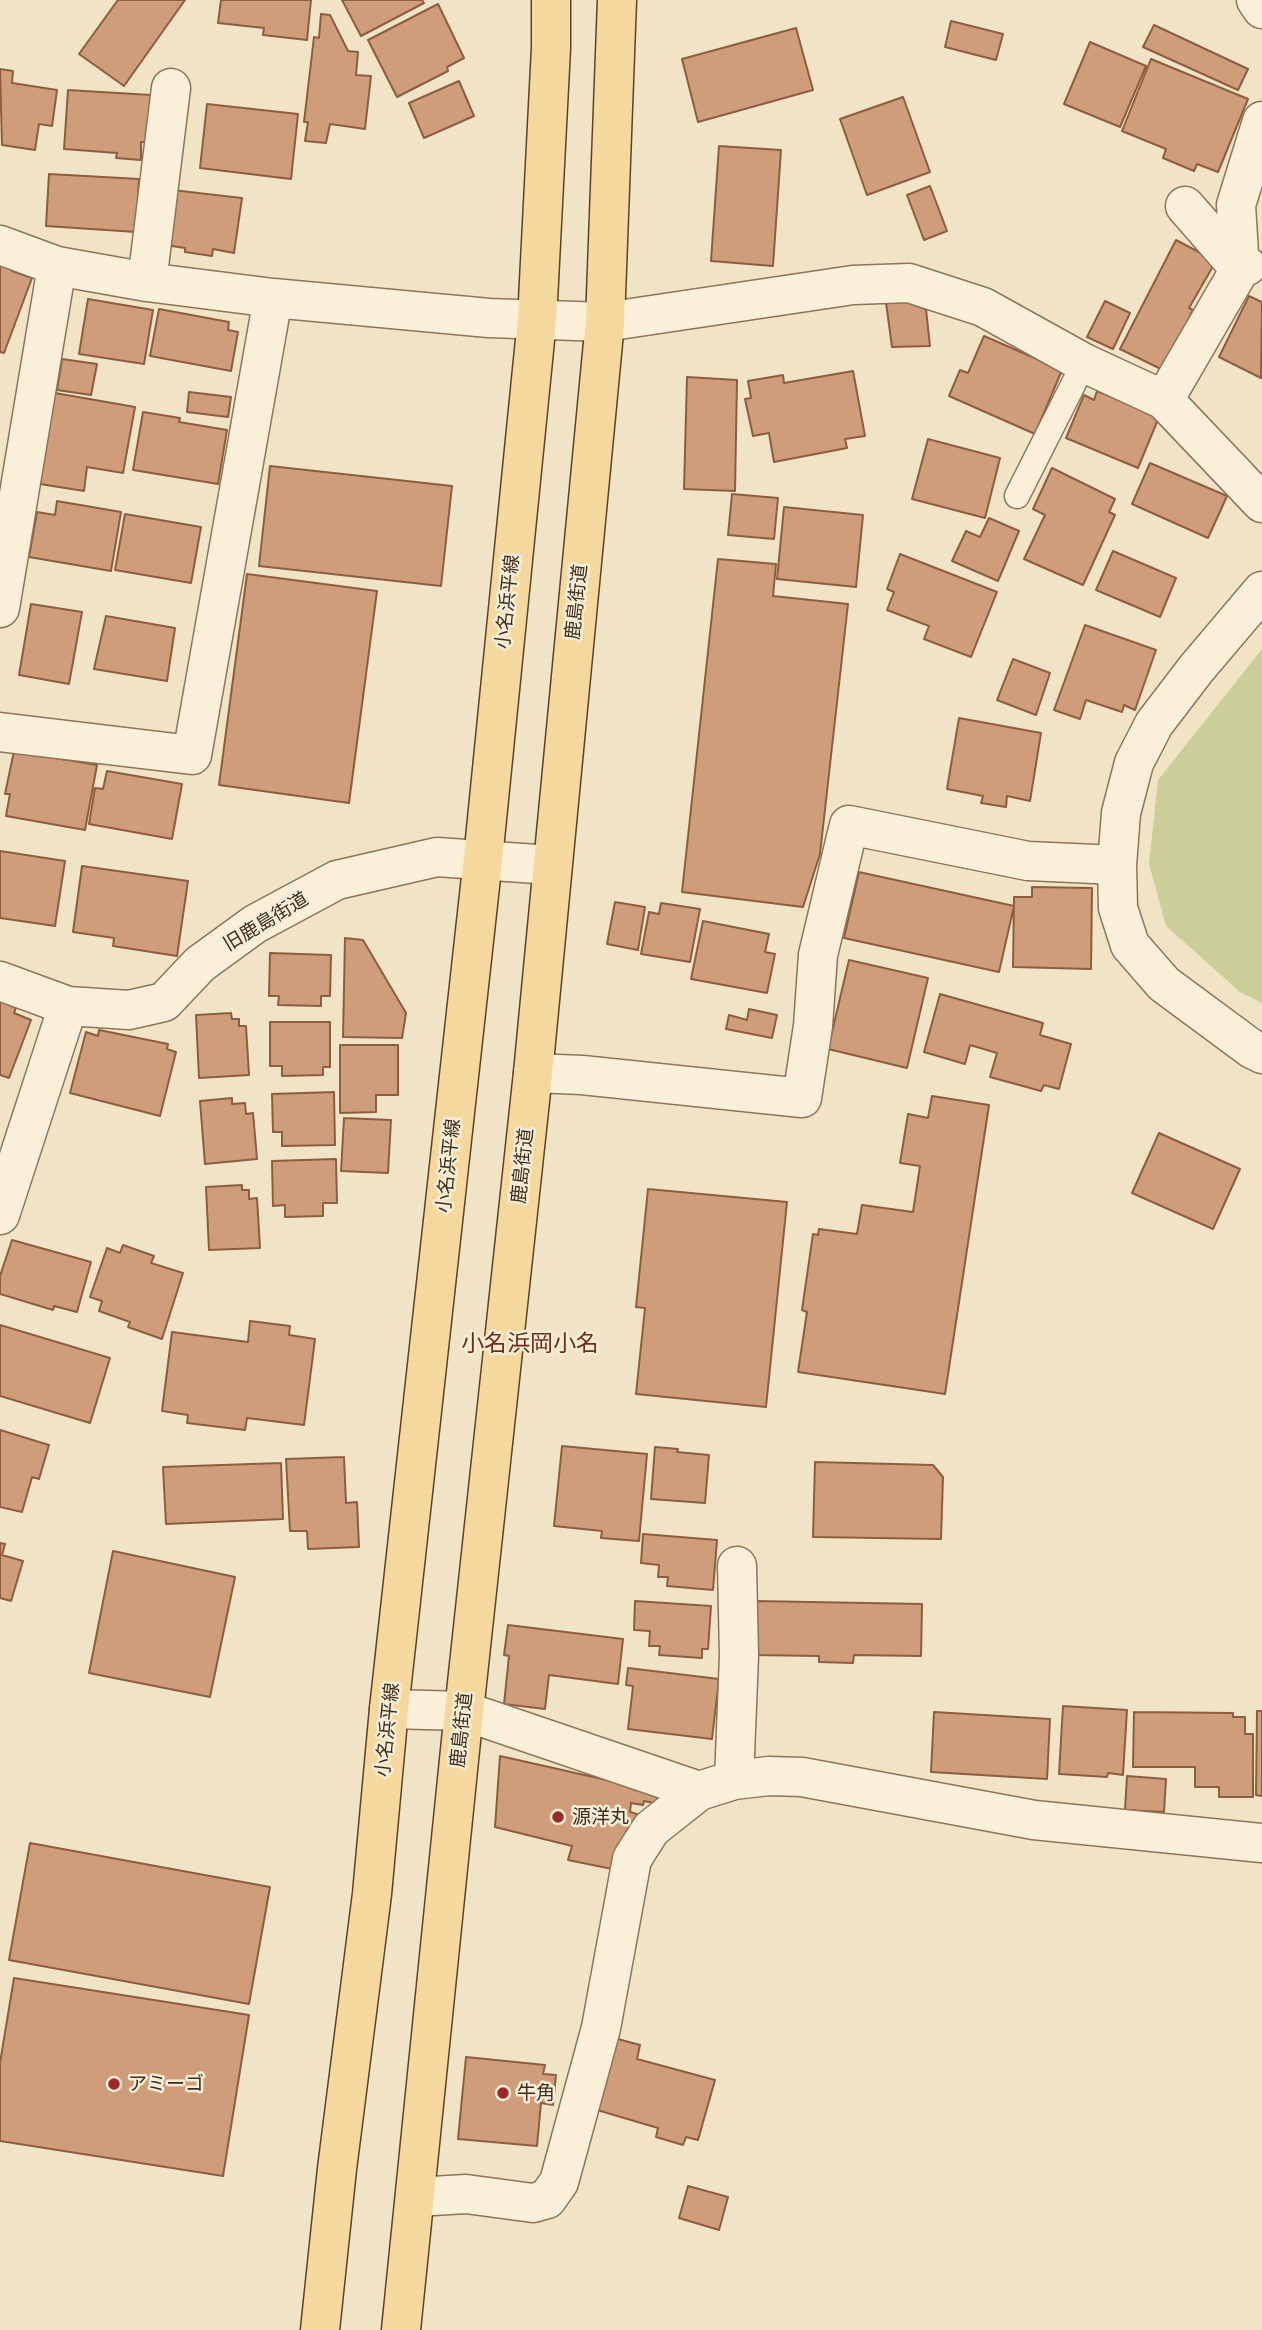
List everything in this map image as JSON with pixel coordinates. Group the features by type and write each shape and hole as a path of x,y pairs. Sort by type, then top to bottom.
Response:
{"main road":[{"name":"小名浜平線","path":"320,2330 337,2169 372,1894 389,1709 483,859 537,320 551,0"},
{"name":"鹿島街道","path":"401,2330 533,1073 605,322 617,0"}],"street":[{"path":"1256,0 1262,9"},
{"path":"148,282 171,88"},
{"path":"1164,400 1251,264 1236,205 1262,121"},
{"path":"1185,206 1251,264"},
{"path":"0,245 57,265 148,282 273,298 489,318 605,322 853,285 909,283 982,307 1084,363 1164,400 1262,503"},
{"path":"0,608 57,265"},
{"path":"0,732 192,755 273,298"},
{"path":"1262,591 1196,669 1149,733 1134,763 1124,801 1117,865 1118,908 1130,945 1164,984 1262,1054"},
{"path":"533,1073 582,1075 802,1098 813,1026 818,955 849,825 1028,861 1117,865"},
{"name":"旧鹿島街道","path":"0,981 68,1006 129,1010 164,1002 200,964 255,924 337,880 437,857 551,865"},
{"path":"0,1215 68,1006"},
{"path":"716,1785 739,1656 737,1566"},
{"path":"389,1709 464,1711 716,1785"},
{"path":"416,2197 466,2194 533,2203 547,2199 559,2182 601,2028 632,1859 650,1829 716,1785 769,1776 802,1777 1034,1820 1262,1843"}],"lane":[{"path":"1017,496 1084,363"}],"green space":[{"path":"1262,649 1262,1003 1240,992 1166,926 1149,864 1158,780"}],"building":[{"path":"118,0 185,0 124,86 79,54"},
{"path":"221,0 311,0 307,40 263,35 264,28 218,23"},
{"path":"342,0 422,0 424,3 361,36"},
{"path":"438,4 464,58 447,67 448,71 397,97 368,40"},
{"path":"321,14 330,15 348,51 358,52 356,75 371,76 365,129 330,124 326,143 305,141 308,122 304,122 314,37 319,38"},
{"path":"951,21 1003,34 996,60 945,47"},
{"path":"1154,25 1248,69 1238,90 1143,47"},
{"path":"796,28 813,90 698,122 682,59"},
{"path":"1090,42 1146,66 1120,127 1064,104"},
{"path":"1151,59 1248,99 1218,172 1197,164 1194,171 1163,158 1166,149 1122,131"},
{"path":"0,69 13,71 12,83 57,90 52,126 39,124 35,150 2,145"},
{"path":"459,81 474,116 424,138 409,103"},
{"path":"68,90 151,95 149,142 141,142 141,160 116,158 117,153 64,149"},
{"path":"903,97 930,172 867,195 840,119"},
{"path":"207,104 298,114 291,179 200,168"},
{"path":"719,146 781,150 773,266 711,261"},
{"path":"49,174 139,179 136,232 46,226"},
{"path":"930,186 947,231 924,240 907,195"},
{"path":"172,190 242,198 234,253 213,249 212,256 185,252 185,248 165,245"},
{"path":"1176,240 1216,261 1189,308 1193,310 1163,370 1120,349"},
{"path":"0,264 32,278 4,353 0,352"},
{"path":"885,295 926,309 930,346 892,347"},
{"path":"1249,296 1262,302 1261,378 1219,357"},
{"path":"88,299 153,310 144,364 79,354"},
{"path":"1105,301 1130,313 1113,349 1087,337"},
{"path":"159,309 229,322 228,330 238,332 231,371 150,356"},
{"path":"984,336 1062,370 1035,434 949,396 960,370 968,373"},
{"path":"62,359 97,364 91,395 57,390"},
{"path":"853,371 865,436 845,439 847,448 774,462 769,433 753,436 745,399 751,398 748,381 783,375 784,383"},
{"path":"687,377 737,380 735,491 684,489"},
{"path":"1097,391 1159,417 1138,468 1066,438 1084,395 1094,400"},
{"path":"189,392 231,397 228,417 187,412"},
{"path":"55,393 135,407 123,473 87,467 84,491 40,484"},
{"path":"143,412 180,418 179,422 227,430 218,484 133,470"},
{"path":"928,439 1000,458 985,518 912,499"},
{"path":"1150,463 1227,496 1208,538 1132,504"},
{"path":"270,466 452,486 441,586 259,566"},
{"path":"1052,468 1115,499 1109,512 1115,515 1083,585 1024,559 1045,515 1033,509"},
{"path":"732,494 778,498 774,539 728,535"},
{"path":"57,501 121,512 111,571 29,557 37,512 55,515"},
{"path":"784,507 863,515 856,587 777,579"},
{"path":"125,514 201,527 191,583 115,570"},
{"path":"989,518 1019,531 998,581 952,561 966,531 980,537"},
{"path":"1113,551 1176,578 1160,617 1096,590"},
{"path":"900,554 997,592 971,657 924,639 929,626 887,610 894,592 887,589"},
{"path":"718,559 776,564 773,596 848,604 820,854 803,907 682,892"},
{"path":"247,574 377,591 349,803 219,785"},
{"path":"31,604 82,612 69,684 19,675"},
{"path":"106,616 175,628 167,681 94,669"},
{"path":"1085,625 1156,650 1135,710 1124,705 1122,712 1086,700 1080,719 1054,710"},
{"path":"1013,659 1050,673 1036,715 997,700"},
{"path":"959,718 1041,733 1030,801 1007,796 1006,807 981,803 983,796 947,789"},
{"path":"14,751 97,765 85,830 6,816 10,794 5,794"},
{"path":"107,771 182,784 172,839 89,824 95,788 103,789"},
{"path":"0,851 65,861 55,926 0,918"},
{"path":"82,866 188,881 177,956 113,946 114,938 73,932"},
{"path":"859,872 1014,906 999,972 844,938"},
{"path":"1032,887 1092,888 1091,969 1013,967 1014,897 1032,897"},
{"path":"615,902 645,907 638,950 607,944"},
{"path":"661,903 700,909 690,962 641,954 649,912 659,914"},
{"path":"703,921 769,934 765,952 775,954 767,993 691,979"},
{"path":"345,938 363,940 406,1013 402,1038 343,1037"},
{"path":"270,953 331,955 330,996 321,996 321,1006 278,1005 279,996 269,996"},
{"path":"849,960 928,978 907,1068 828,1049"},
{"path":"940,994 1043,1023 1040,1035 1071,1044 1059,1089 1044,1085 1041,1091 990,1077 997,1053 970,1045 965,1064 924,1052"},
{"path":"0,1001 16,1008 14,1013 31,1020 9,1078 0,1075"},
{"path":"749,1009 777,1015 772,1038 726,1029 729,1015 747,1020"},
{"path":"231,1013 232,1019 239,1019 239,1026 246,1026 249,1075 199,1078 196,1015"},
{"path":"270,1022 330,1022 330,1067 323,1067 323,1075 282,1076 282,1066 270,1066"},
{"path":"99,1030 168,1044 167,1049 176,1052 160,1116 70,1093 86,1032 98,1036"},
{"path":"340,1045 398,1045 398,1095 376,1095 376,1112 340,1113"},
{"path":"334,1092 335,1145 282,1146 282,1132 273,1132 272,1094"},
{"path":"932,1096 989,1105 945,1394 798,1372 807,1312 802,1310 813,1234 818,1235 819,1229 857,1234 862,1205 913,1212 920,1166 900,1163 908,1114 928,1118"},
{"path":"232,1098 232,1104 245,1103 246,1114 253,1113 257,1159 205,1164 200,1101"},
{"path":"344,1118 391,1120 388,1173 341,1171"},
{"path":"1159,1133 1240,1169 1213,1229 1132,1193"},
{"path":"336,1159 337,1203 323,1203 323,1216 285,1217 285,1205 273,1206 272,1161"},
{"path":"242,1185 242,1190 249,1190 249,1199 257,1198 260,1248 209,1250 206,1187"},
{"path":"648,1189 787,1202 766,1407 636,1394 645,1308 636,1307"},
{"path":"12,1240 91,1262 77,1312 54,1306 53,1310 0,1294 0,1276"},
{"path":"123,1245 154,1256 151,1263 183,1273 162,1339 128,1327 130,1322 99,1311 102,1301 90,1297 107,1248 120,1253"},
{"path":"250,1321 290,1326 289,1335 315,1339 304,1425 247,1418 245,1430 187,1423 188,1415 162,1411 172,1332 248,1342"},
{"path":"0,1325 110,1358 90,1423 0,1396"},
{"path":"0,1430 49,1445 39,1479 32,1477 22,1512 0,1507"},
{"path":"562,1446 647,1454 639,1541 601,1538 602,1531 554,1526"},
{"path":"655,1447 709,1455 705,1503 651,1499"},
{"path":"344,1457 346,1503 357,1502 359,1547 308,1549 307,1531 290,1531 286,1459"},
{"path":"815,1462 933,1465 943,1477 941,1539 813,1537"},
{"path":"281,1463 283,1519 166,1524 163,1467"},
{"path":"643,1534 717,1540 713,1590 667,1586 668,1577 658,1577 659,1565 641,1563"},
{"path":"0,1543 5,1544 2,1555 23,1561 11,1601 0,1598"},
{"path":"113,1551 235,1577 210,1697 89,1673"},
{"path":"635,1601 711,1606 708,1649 702,1649 702,1658 659,1655 660,1646 649,1646 650,1631 634,1630"},
{"path":"754,1601 922,1604 921,1656 854,1655 853,1663 819,1662 819,1656 753,1655"},
{"path":"508,1625 623,1639 618,1684 549,1675 545,1709 504,1704 509,1656 504,1655"},
{"path":"628,1668 719,1679 712,1739 628,1729 633,1686 626,1685"},
{"path":"1063,1706 1127,1710 1123,1775 1108,1773 1107,1777 1059,1774"},
{"path":"1257,1711 1262,1711 1262,1796 1256,1795"},
{"path":"934,1712 1050,1719 1047,1779 931,1772"},
{"path":"1134,1712 1233,1713 1233,1717 1245,1717 1245,1734 1253,1734 1253,1797 1219,1797 1219,1787 1195,1787 1195,1767 1133,1767"},
{"path":"500,1756 660,1792 658,1804 644,1801 643,1805 631,1803 630,1812 637,1814 633,1834 626,1832 617,1870 568,1860 572,1846 495,1827"},
{"path":"1127,1776 1166,1779 1164,1812 1125,1810"},
{"path":"30,1843 270,1887 249,2004 9,1960"},
{"path":"14,1978 249,2015 223,2176 0,2141 0,2063"},
{"path":"614,2038 640,2045 637,2059 715,2080 698,2140 686,2137 683,2145 656,2137 658,2128 597,2110"},
{"path":"466,2057 545,2065 543,2074 556,2075 553,2105 541,2103 537,2146 458,2139"},
{"path":"688,2186 728,2197 719,2230 679,2218"}],"place":[{"name":"源洋丸","path":"558,1817"},
{"name":"アミーゴ","path":"114,2084"},
{"name":"牛角","path":"503,2093"}],"district":[{"name":"小名浜岡小名","path":"530,1344"}]}
